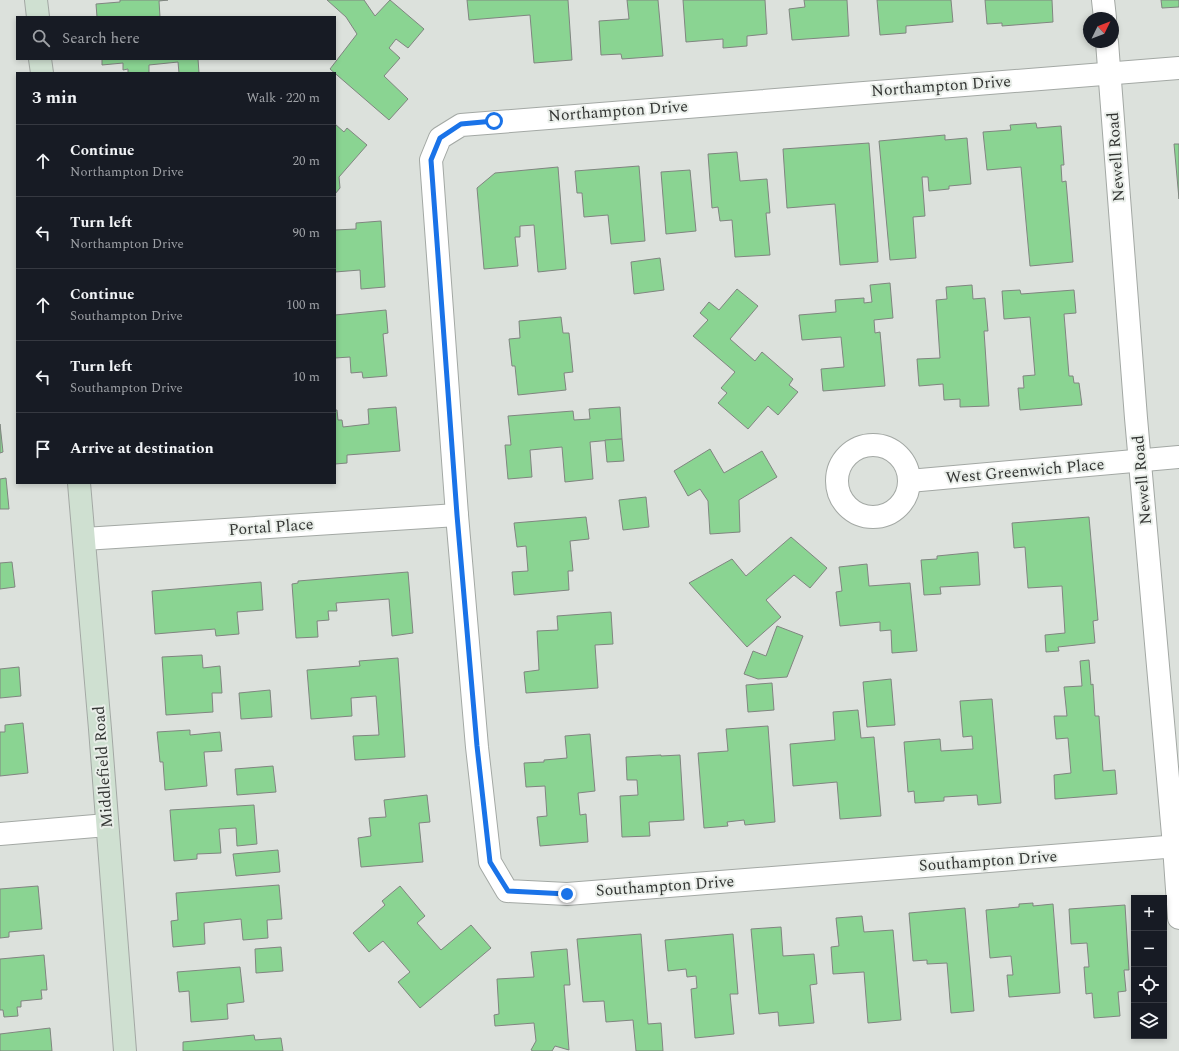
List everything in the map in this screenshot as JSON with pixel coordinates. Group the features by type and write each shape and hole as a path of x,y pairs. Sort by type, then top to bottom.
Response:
{"main road":[{"path":"36,0 38,16"},
{"path":"40,60 42,72"},
{"name":"Middlefield Road","path":"79,484 125,1051"}],"street":[{"path":"1103,0 1104,12"},
{"name":"Newell Road","path":"1107,48 1140,460 1177,846 1179,918"},
{"name":"Northampton Drive","path":"457,515 431,160 440,138 461,124 1179,68"},
{"name":"West Greenwich Place","path":"909,481 1140,460 1179,458"},
{"name":"Portal Place","path":"84,539 457,515"},
{"name":"Southampton Drive","path":"457,515 477,746 490,862 508,891 567,894 1177,846"},
{"path":"0,834 107,825"}],"building":[{"path":"120,0 168,0 159,1 160,16 97,16 96,4 120,2"},
{"path":"327,0 364,0 375,16 390,0 424,29 408,48 396,39 389,48 400,58 384,76 408,99 389,120 336,74 336,72 330,69 357,34 346,17"},
{"path":"467,0 568,0 572,60 534,63 530,15 469,20"},
{"path":"627,0 658,0 663,56 622,59 621,54 601,55 599,21 629,19"},
{"path":"683,0 765,0 767,34 747,36 747,46 723,48 723,39 686,42"},
{"path":"804,0 847,0 849,36 792,40 789,9 805,7"},
{"path":"877,0 951,0 953,22 906,26 906,33 880,35"},
{"path":"985,0 1052,0 1053,22 1002,26 1002,23 987,24"},
{"path":"1161,0 1179,0 1179,7 1162,8"},
{"path":"102,60 198,60 199,72 179,72 178,62 149,65 149,72 128,72 128,69 123,70 123,63 102,65"},
{"path":"1036,123 1037,128 1061,126 1064,165 1061,165 1062,182 1066,181 1073,262 1030,266 1021,167 987,170 983,132 1011,130 1010,125"},
{"path":"336,125 344,132 347,128 367,145 339,177 340,188 336,193"},
{"path":"945,135 945,140 967,138 971,184 949,186 949,189 929,191 928,177 922,177 925,216 913,217 916,258 890,260 879,141"},
{"path":"869,143 878,262 840,265 835,204 787,208 783,149"},
{"path":"1174,144 1179,144 1179,199"},
{"path":"737,152 740,181 767,179 770,213 766,213 770,255 735,257 732,220 720,221 718,207 712,208 708,154"},
{"path":"639,166 645,241 611,244 608,215 584,217 582,193 577,193 575,171"},
{"path":"558,167 566,269 538,272 534,225 520,226 520,237 515,237 518,266 484,269 477,188 495,173"},
{"path":"690,170 696,231 666,234 661,172"},
{"path":"381,221 385,287 361,289 360,270 336,272 336,230 356,229 356,223"},
{"path":"660,258 664,290 634,294 631,262"},
{"path":"890,283 893,318 874,320 875,333 880,332 885,386 823,391 821,369 844,367 841,337 802,340 799,315 836,312 835,300 864,298 864,303 872,302 870,285"},
{"path":"972,285 973,299 985,298 988,331 984,331 989,406 960,407 960,399 944,400 943,384 919,386 917,359 940,358 936,300 947,299 946,287"},
{"path":"737,289 758,306 730,339 755,361 762,352 793,379 789,385 798,392 778,415 768,406 748,429 718,403 727,393 721,388 735,372 693,336 708,320 700,313 709,302 719,310"},
{"path":"1020,290 1021,294 1074,290 1076,313 1064,314 1069,376 1073,376 1074,383 1079,383 1082,405 1020,410 1018,388 1024,388 1023,376 1035,375 1030,317 1004,319 1002,291"},
{"path":"386,310 388,333 383,334 387,376 363,378 362,372 351,373 350,357 336,358 336,315"},
{"path":"561,317 563,333 569,333 573,372 564,373 566,390 518,395 515,366 512,366 509,339 520,338 519,321"},
{"path":"396,407 400,451 347,455 347,463 336,464 336,410 338,420 342,420 343,427 369,424 368,409"},
{"path":"620,407 622,439 590,442 593,479 565,482 562,447 530,450 532,477 508,479 505,445 511,445 508,416 573,411 574,420 590,419 589,409"},
{"path":"0,424 3,452 0,453"},
{"path":"622,439 624,461 607,462 605,440"},
{"path":"710,449 724,473 762,451 777,477 739,500 740,532 710,534 708,501 700,489 688,496 674,471"},
{"path":"6,478 9,509 0,509 0,479"},
{"path":"646,497 649,527 623,530 619,500"},
{"path":"586,517 589,539 570,541 573,571 568,571 569,590 514,595 512,572 528,571 526,546 517,547 514,523"},
{"path":"1089,517 1098,620 1093,621 1095,643 1058,647 1059,651 1046,652 1045,635 1065,633 1062,586 1028,588 1025,547 1014,548 1012,523"},
{"path":"791,537 827,568 810,588 794,575 766,600 781,617 747,647 689,583 732,559 746,576"},
{"path":"978,552 980,585 940,587 941,594 924,595 921,560 937,559 937,556"},
{"path":"12,562 15,587 0,589 0,563"},
{"path":"867,564 869,586 910,583 917,651 892,653 891,630 880,631 880,622 840,626 836,592 842,591 839,567"},
{"path":"408,572 413,633 392,636 389,599 336,603 337,611 328,611 329,620 317,621 318,637 296,638 292,584 298,583 298,581"},
{"path":"261,582 263,610 237,612 239,634 216,636 215,629 155,634 152,591"},
{"path":"611,612 613,644 595,645 598,688 526,693 524,672 539,670 537,631 558,630 557,616"},
{"path":"777,626 803,636 787,677 758,679 744,674 753,651 766,656"},
{"path":"202,655 203,668 220,666 222,693 212,693 213,712 166,715 162,657"},
{"path":"398,658 405,757 355,760 353,736 379,735 376,696 351,698 352,716 311,719 307,670 360,666 359,661"},
{"path":"1089,660 1091,685 1093,684 1095,716 1099,716 1103,771 1115,770 1117,794 1055,799 1054,775 1071,773 1068,738 1056,739 1054,716 1067,716 1064,687 1082,686 1080,661"},
{"path":"19,667 21,696 0,698 0,669"},
{"path":"891,679 895,725 867,727 863,682"},
{"path":"772,683 774,710 748,712 746,685"},
{"path":"270,690 272,717 241,719 239,693"},
{"path":"992,699 1001,803 978,805 977,795 944,797 944,801 915,803 914,791 908,792 904,742 940,739 941,751 973,749 972,736 963,737 960,701"},
{"path":"858,710 861,738 874,737 881,816 840,819 837,782 793,786 790,744 835,740 833,712"},
{"path":"23,723 28,773 0,776 0,732 5,732 5,725"},
{"path":"768,726 775,822 745,825 744,820 727,822 728,826 704,828 698,753 728,751 726,729"},
{"path":"190,730 190,735 220,732 222,751 204,752 207,786 165,790 163,762 160,762 157,732"},
{"path":"590,734 595,791 578,793 580,815 586,814 588,842 540,846 537,817 547,816 545,786 526,787 524,763 544,762 544,760 567,758 565,736"},
{"path":"680,755 684,820 649,822 650,836 622,837 620,796 638,795 637,780 627,780 626,757"},
{"path":"273,766 276,792 237,795 235,769"},
{"path":"427,795 430,822 419,823 423,862 361,867 358,838 371,836 369,818 386,817 384,800"},
{"path":"254,805 257,844 237,846 236,828 219,829 221,853 197,854 197,859 174,861 170,810"},
{"path":"278,850 280,872 236,876 233,854"},
{"path":"279,885 282,919 267,920 268,938 243,940 241,919 204,923 205,944 173,947 171,921 178,920 176,893"},
{"path":"38,886 42,929 9,932 9,937 0,938 0,889"},
{"path":"400,886 425,916 417,923 441,950 471,925 491,948 420,1008 398,982 410,972 383,941 369,952 353,933 385,905 382,901"},
{"path":"1033,903 1033,906 1053,904 1060,993 1009,997 1007,975 1013,975 1011,956 990,958 986,910 1019,907 1019,904"},
{"path":"1125,905 1129,970 1124,970 1126,991 1118,992 1120,1016 1094,1018 1092,993 1086,994 1084,967 1089,967 1087,943 1071,944 1069,909"},
{"path":"965,908 974,1011 951,1013 947,963 927,964 927,960 913,961 909,913"},
{"path":"862,916 864,932 893,930 901,1020 868,1023 864,972 833,974 831,947 839,946 836,918"},
{"path":"781,927 783,956 814,954 817,984 810,985 814,1023 779,1026 778,1012 759,1014 751,929"},
{"path":"641,934 648,1024 661,1023 663,1051 636,1051 633,1020 606,1022 604,1001 583,1002 577,939"},
{"path":"733,934 738,994 730,994 734,1034 695,1038 691,989 697,988 696,976 687,977 686,969 668,971 665,940"},
{"path":"281,947 283,971 256,973 255,949"},
{"path":"567,949 570,985 564,985 569,1050 555,1046 552,1051 533,1051 531,1050 536,1041 534,1023 495,1026 494,1015 499,1014 497,979 534,977 531,952"},
{"path":"44,955 47,990 41,990 42,999 21,1001 21,1007 17,1007 18,1016 4,1017 3,1010 0,1010 0,959"},
{"path":"240,967 244,1002 227,1004 228,1019 191,1022 189,991 179,992 177,972"},
{"path":"50,1028 52,1051 0,1051 0,1034"},
{"path":"254,1035 255,1040 281,1038 283,1051 183,1051 183,1042"}],"route":[{"path":"494,121 461,124 440,138 431,160 457,515 477,746 490,862 508,891 567,894"}]}
